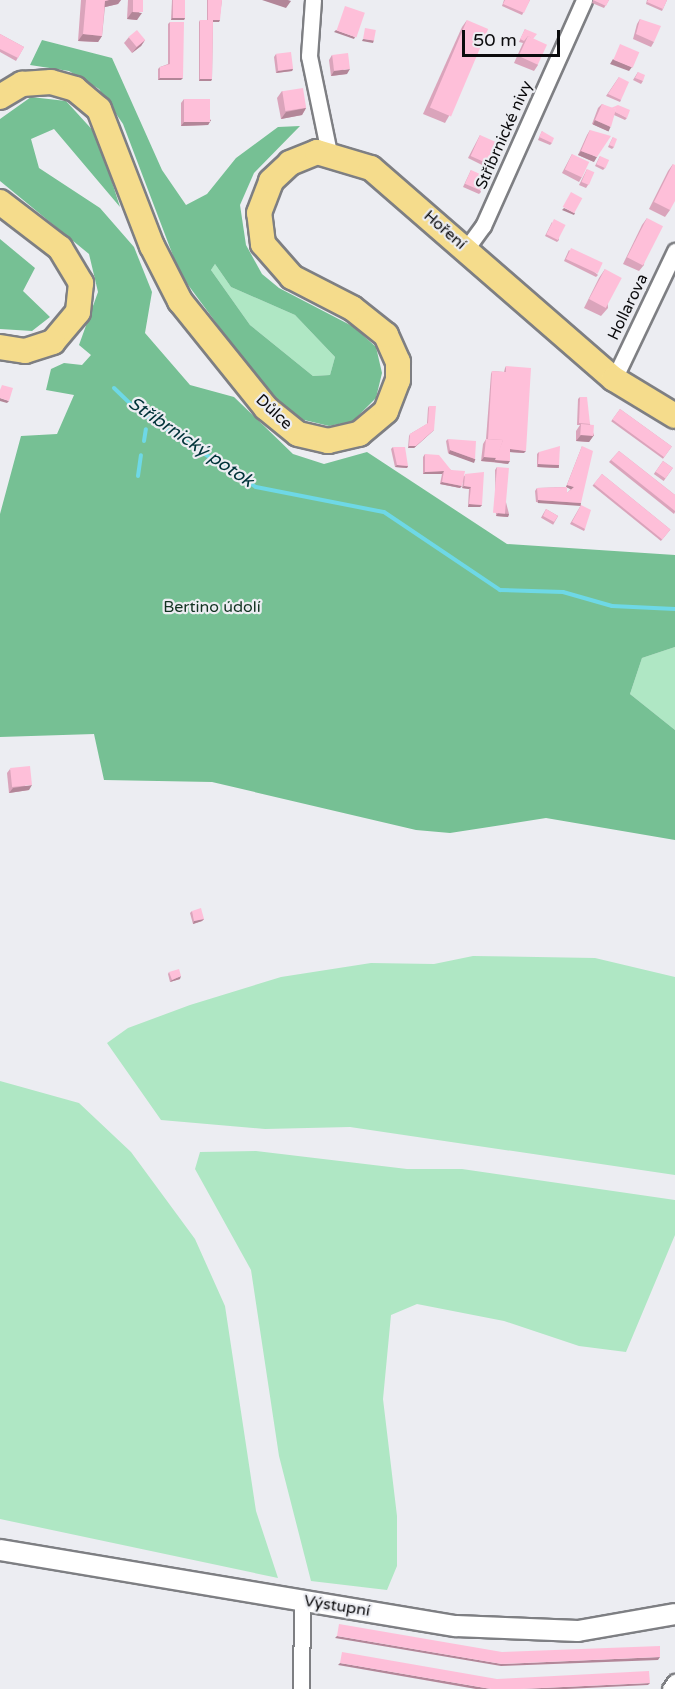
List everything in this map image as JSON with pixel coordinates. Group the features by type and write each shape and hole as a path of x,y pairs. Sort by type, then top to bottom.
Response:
{"main road":[{"name":"Důlce","path":"0,97 22,84 51,82 75,89 99,109 152,246 180,301 266,408 312,441 343,440 373,425 398,380 398,362 386,335 352,308 292,277 263,244 259,213 271,181 304,156 329,153"},
{"name":"Hoření","path":"329,153 371,168 614,379 675,416"},
{"path":"0,202 60,248 81,283 78,312 53,342 25,351 0,347"}],"street":[{"path":"313,0 309,56 329,153"},
{"name":"Stříbrnické nivy","path":"466,249 483,226 584,0"},
{"name":"Hollarova","path":"614,379 675,251"},
{"name":"Výstupní","path":"0,1550 302,1601 514,1631 578,1631 675,1614"},
{"path":"301,1689 302,1601"},
{"path":"670,1689 675,1682"}],"green space":[{"path":"42,40 112,58 162,170 186,205 207,194 236,158 278,127 300,126 254,173 240,205 246,245 262,274 279,288 354,327 376,347 382,373 376,398 353,421 329,426 296,418 257,378 180,274 123,124 99,89 69,71 30,65","holes":["215,264 231,287 295,315 335,357 330,375 313,376 250,325 211,270"]},
{"name":"Bertino údolí","path":"31,97 66,101 97,135 120,207 54,129 31,139 39,168 100,208 134,247 152,292 145,333 190,385 234,397 293,454 324,464 367,452 507,544 675,555 675,647 642,658 630,694 675,730 675,840 546,818 450,833 416,830 212,782 104,780 94,734 0,737 0,514 21,436 57,434 74,395 46,390 51,369 64,363 82,365 91,355 79,345 98,292 89,254 0,181 0,119"},
{"path":"0,239 35,268 23,291 50,317 32,331 0,329"},
{"path":"215,264 231,287 295,315 335,357 330,375 313,376 250,325 211,270"},
{"path":"675,647 675,730 630,694 642,658"},
{"path":"473,956 595,958 675,977 675,1175 350,1127 265,1129 161,1120 107,1043 128,1028 190,1005 281,977 371,963 434,964"},
{"path":"0,1081 79,1103 131,1152 195,1239 225,1306 256,1511 278,1578 0,1519"},
{"path":"256,1151 407,1169 462,1169 675,1200 675,1235 626,1352 579,1346 504,1321 417,1304 391,1315 383,1399 397,1516 397,1566 387,1590 311,1581 279,1456 251,1270 195,1169 200,1152"}],"building":[{"path":"86,0 109,0 105,1 102,36 83,34"},
{"path":"133,0 143,0 143,12 133,12"},
{"path":"173,0 185,0 185,18 173,18"},
{"path":"208,0 222,0 220,20 213,20 212,79 200,79 200,20 208,20"},
{"path":"505,0 530,0 524,13 503,4"},
{"path":"593,0 609,0 606,6"},
{"path":"648,0 667,0 663,9 647,2"},
{"path":"345,6 365,13 356,37 337,31"},
{"path":"640,19 661,26 654,42 636,34"},
{"path":"467,20 488,29 451,116 430,107"},
{"path":"170,22 184,22 183,78 160,78 160,67 170,64"},
{"path":"365,28 376,30 374,41 363,39"},
{"path":"525,29 537,34 533,39 528,36 524,41 520,39"},
{"path":"137,30 145,40 137,47 128,37"},
{"path":"0,34 24,47 18,58 0,49"},
{"path":"528,36 547,45 538,65 519,56"},
{"path":"620,44 639,52 633,68 613,60"},
{"path":"291,52 293,69 278,71 276,54"},
{"path":"348,53 350,69 334,71 332,55"},
{"path":"638,72 645,75 643,81 635,78"},
{"path":"619,77 629,82 621,100 608,94"},
{"path":"303,88 306,108 285,111 282,91"},
{"path":"184,99 210,99 210,122 184,122"},
{"path":"602,104 616,109 611,127 595,120"},
{"path":"618,105 630,110 627,118 615,112 616,109 611,108"},
{"path":"590,130 611,136 597,157 581,151"},
{"path":"542,131 554,138 552,143 539,137"},
{"path":"480,135 502,145 493,166 471,156"},
{"path":"613,137 617,139 614,147 609,145"},
{"path":"572,154 589,162 582,177 565,169"},
{"path":"600,156 609,160 605,168 596,164"},
{"path":"673,164 675,165 675,201 670,210 654,202"},
{"path":"587,169 594,172 589,185 582,182"},
{"path":"471,170 487,177 480,191 465,184"},
{"path":"571,192 582,198 574,213 563,207"},
{"path":"647,218 663,226 643,265 627,257"},
{"path":"554,219 566,225 558,240 546,234"},
{"path":"571,248 603,263 598,274 566,259"},
{"path":"605,269 622,278 606,308 589,299"},
{"path":"506,366 531,368 526,451 510,449 510,461 495,460 503,440 488,439 492,371 506,372"},
{"path":"2,385 13,388 9,401 0,398"},
{"path":"580,397 587,397 590,424 579,423"},
{"path":"429,406 436,406 434,430 416,446 409,446 410,434 428,423"},
{"path":"620,409 672,447 664,457 612,420"},
{"path":"581,424 594,425 593,436 580,435"},
{"path":"448,439 476,441 475,459 450,450"},
{"path":"486,439 503,440 497,458 484,457"},
{"path":"560,446 559,465 538,464 539,452"},
{"path":"582,446 593,451 581,503 538,500 537,488 567,487 567,493 574,487 567,485"},
{"path":"393,447 405,447 408,466 397,465"},
{"path":"619,451 675,495 675,511 611,460"},
{"path":"425,454 439,455 451,470 465,471 462,486 442,482 444,471 425,472"},
{"path":"663,461 673,468 665,479 656,472"},
{"path":"497,467 509,468 505,514 493,513"},
{"path":"484,472 482,505 469,504 471,487 464,486 465,474"},
{"path":"602,474 670,529 662,539 594,484"},
{"path":"581,505 591,510 585,529 572,522"},
{"path":"546,509 558,516 554,522 543,516"},
{"path":"30,766 32,785 12,787 10,768"},
{"path":"201,908 204,919 194,921 192,911"},
{"path":"179,969 181,976 172,980 169,972"},
{"path":"339,1624 502,1652 660,1646 660,1657 502,1664 337,1636"},
{"path":"342,1652 497,1679 649,1671 650,1683 491,1689 340,1663"}],"waterway":[{"name":"Stříbrnický potok","path":"114,388 138,411 256,487 384,512 500,590 563,592 612,606 675,609"},
{"path":"144,441 146,429"},
{"path":"138,476 141,455"}]}
